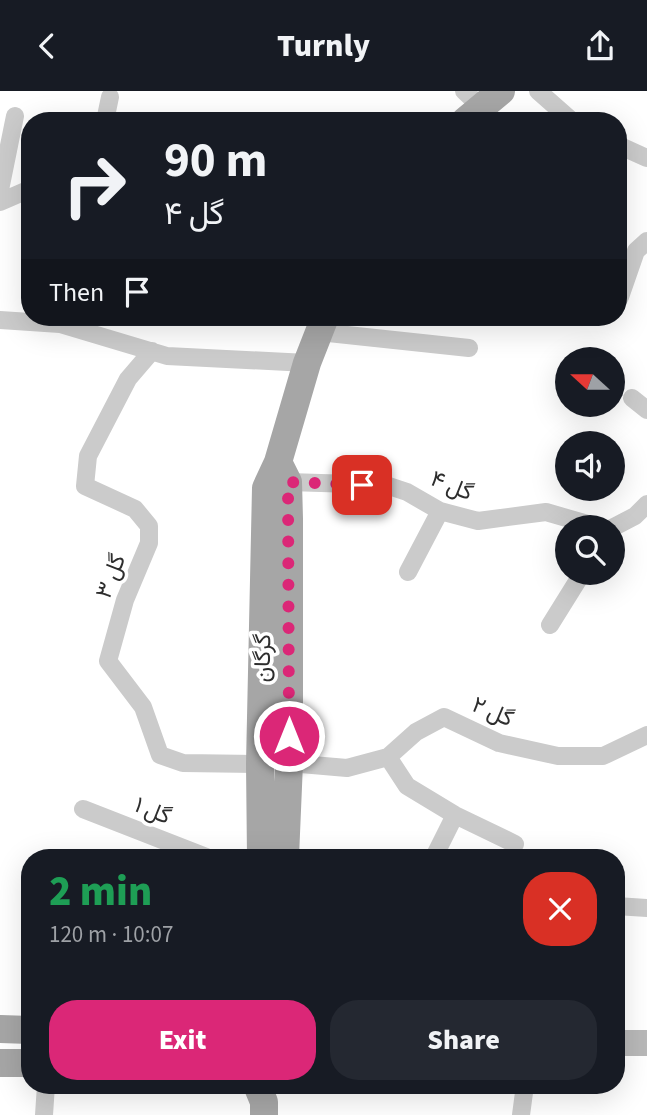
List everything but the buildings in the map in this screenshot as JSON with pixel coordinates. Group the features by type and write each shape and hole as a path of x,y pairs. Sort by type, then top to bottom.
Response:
{"main road":[{"name":"گرگان","path":"285,849 289,763 283,472 307,363 322,326"},
{"name":"گرگان","path":"261,849 260,764 266,488 283,472"},
{"path":"0,1030 21,1030"},
{"path":"625,1043 647,1043"},
{"path":"0,1063 21,1063"}],"street":[{"path":"538,91 562,112"},
{"path":"107,112 110,97"},
{"path":"0,190 15,117"},
{"path":"627,149 647,158"},
{"path":"0,202 21,193"},
{"path":"627,277 636,251 647,241"},
{"path":"0,320 21,321"},
{"path":"67,326 167,356 307,363"},
{"path":"328,326 469,348"},
{"name":"گل ۳","path":"152,351 128,379 88,456 85,486 135,509 149,526 149,543 125,600 108,661 143,707 160,755 183,763 260,764"},
{"path":"632,398 647,410"},
{"name":"گل ۴","path":"283,472 386,485 407,492 440,511 478,521 545,512 556,515"},
{"path":"625,521 647,504"},
{"path":"408,572 440,511"},
{"path":"550,625 575,585"},
{"name":"گل ۲","path":"289,763 347,768 388,757 416,732 444,717 499,743 558,756 603,756 647,735"},
{"path":"388,757 407,786 515,844"},
{"name":"گل ۱","path":"83,809 185,849"},
{"path":"438,849 455,814"},
{"path":"158,849 162,840"},
{"path":"625,907 647,908"},
{"path":"44,1115 45,1094"},
{"path":"522,1115 524,1094"}],"route":[{"path":"289,736 288,482 362,485"}]}
